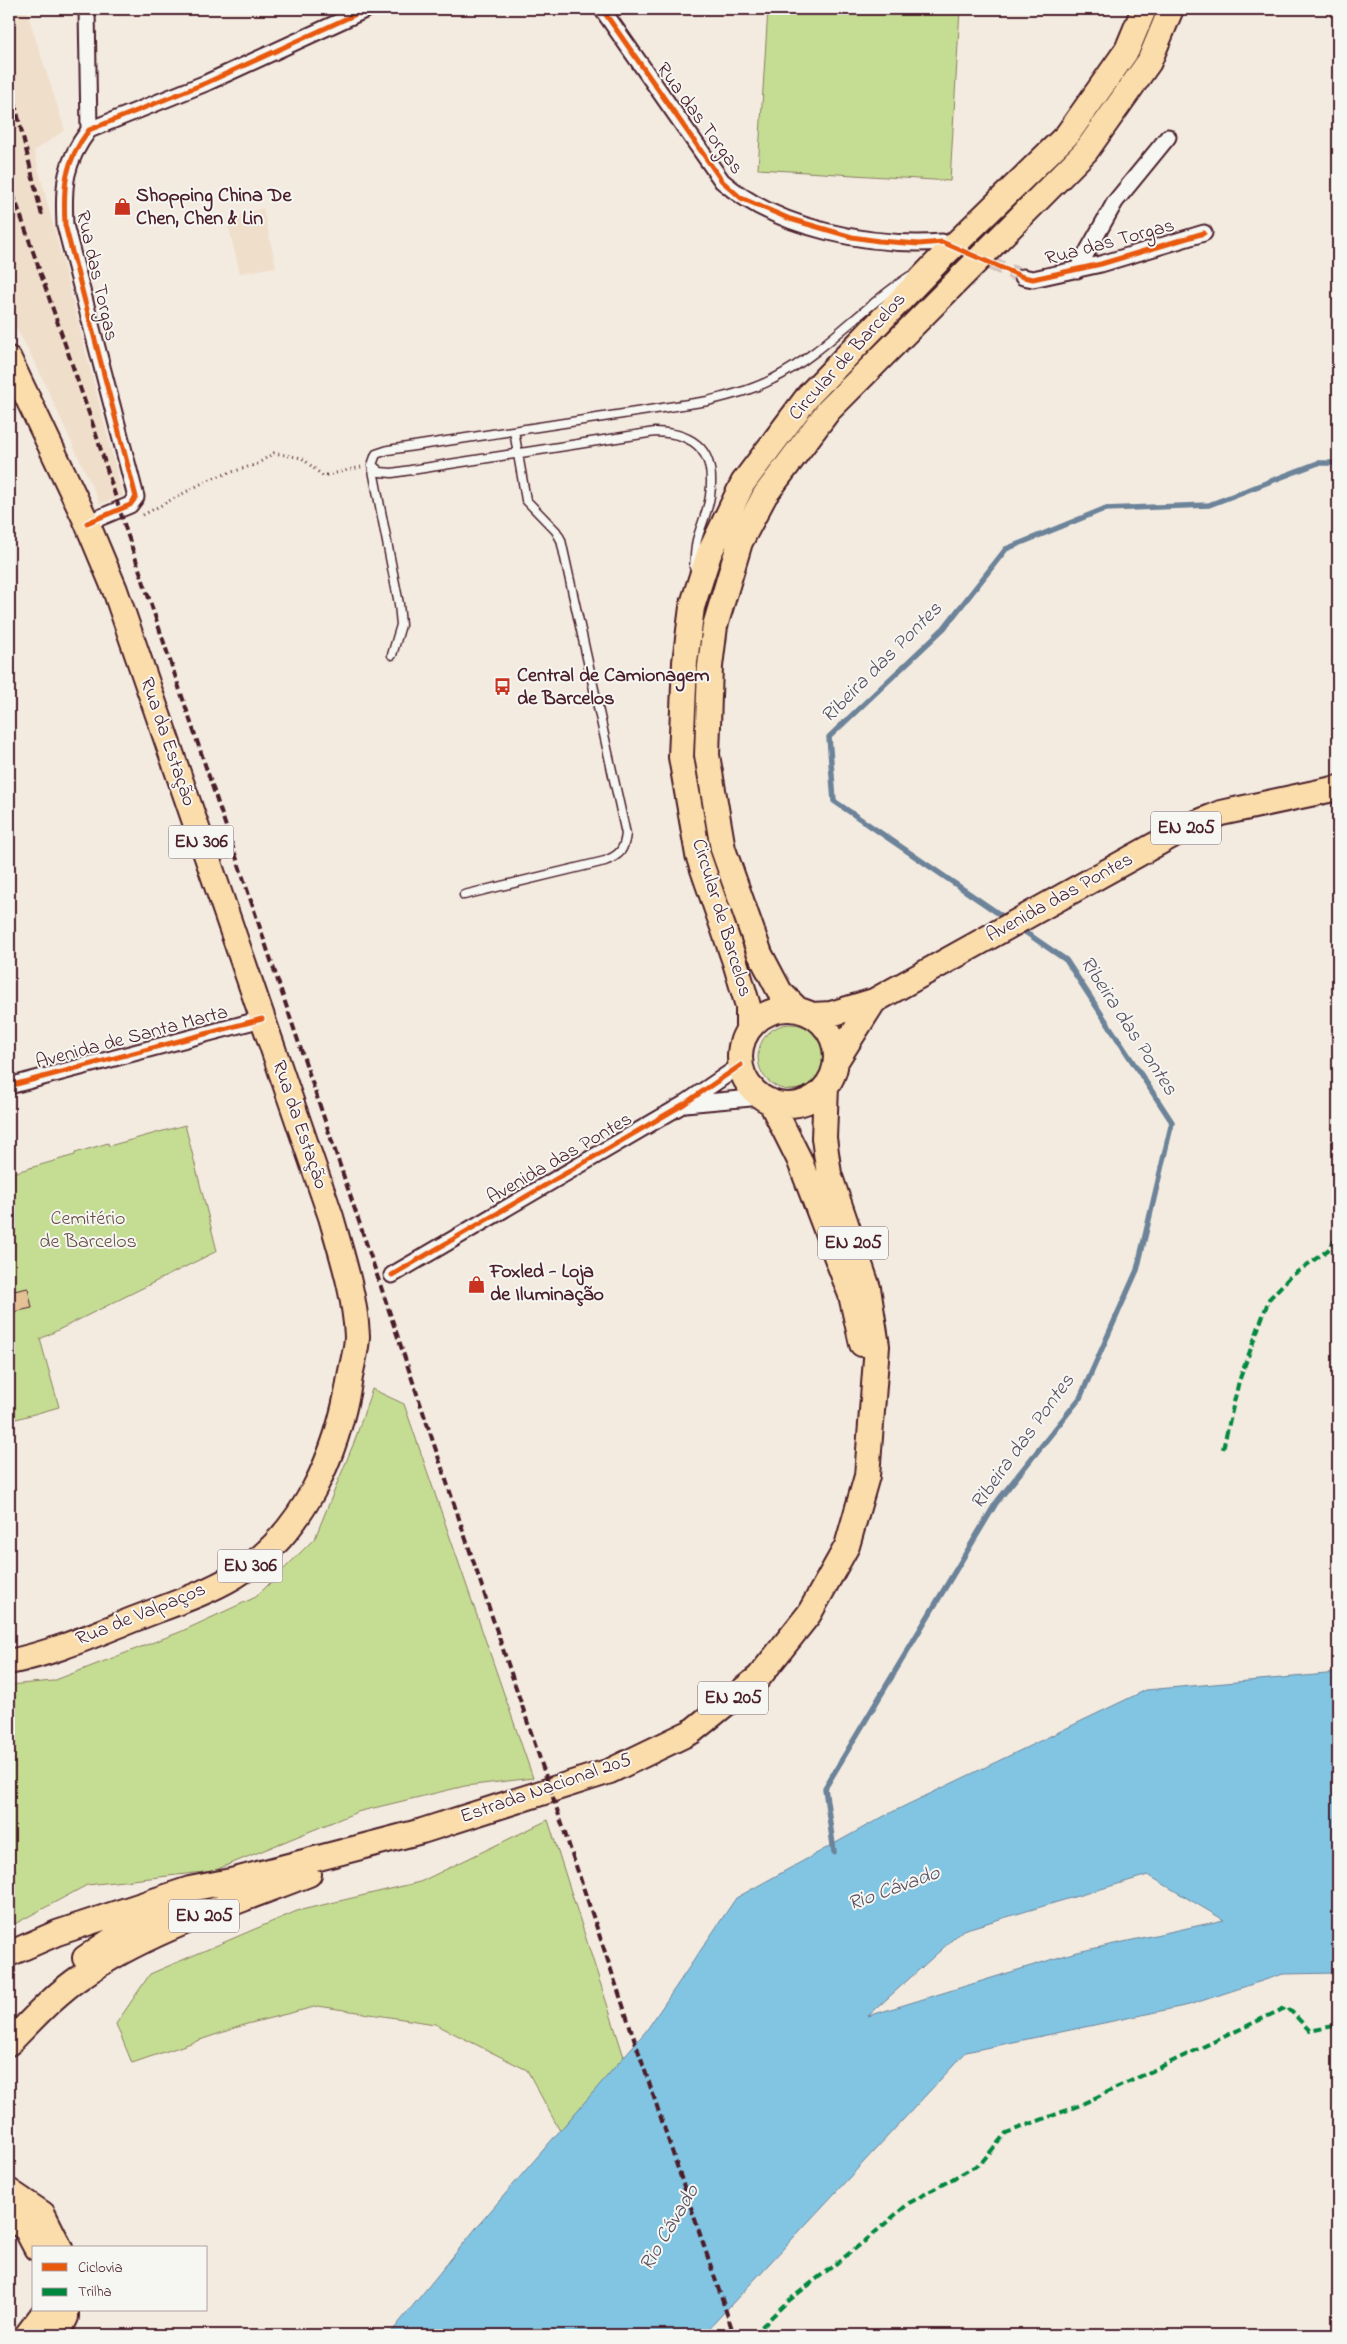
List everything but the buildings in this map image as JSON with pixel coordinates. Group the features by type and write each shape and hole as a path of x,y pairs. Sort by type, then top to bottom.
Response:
{"main road":[{"name":"Circular de Barcelos","path":"748,1030 748,1006 698,855 682,757 685,662 692,607 709,554 743,483 809,395 943,248 1066,135 1127,50 1144,9"},
{"name":"Circular de Barcelos","path":"805,1013 780,992 760,954 723,849 706,755 710,666 715,626 740,542 765,495 828,411 1086,151 1149,62 1171,9"},
{"name":"Rua da Estação","path":"9,359 87,523 115,590 331,1218 350,1286 357,1337"},
{"name":"Avenida das Pontes","path":"805,1013 831,1014 874,1001 1189,826 1213,816 1254,805 1338,788"},
{"name":"Avenida das Pontes","path":"836,1061 874,1001"},
{"name":"EN 205","path":"748,1030 758,1020 770,1013 784,1010 805,1013"},
{"path":"805,1013 822,1024 830,1035 835,1048 836,1061"},
{"path":"741,1065 740,1053 748,1030"},
{"name":"EN 205","path":"826,1086 833,1074 836,1061"},
{"name":"EN 205","path":"741,1065 745,1078 766,1099"},
{"path":"766,1099 791,1104 804,1102 826,1086"},
{"name":"Estrada Nacional 205","path":"231,1881 422,1831 610,1771 691,1732 759,1677 810,1614 846,1546 867,1476 877,1346 868,1288 829,1174 824,1138 826,1086"},
{"name":"Estrada Nacional 205","path":"766,1099 800,1160 851,1295 874,1401"},
{"name":"Rua de Valpaços","path":"9,1662 31,1657 99,1633 205,1591 235,1576 263,1556 284,1535 321,1478 346,1404 357,1337"},
{"name":"Estrada Nacional 205","path":"9,2043 41,2011 82,1976 140,1942 240,1901 422,1831"},
{"name":"EN 205","path":"9,1954 57,1933 190,1889 231,1881"},
{"path":"9,2021 51,1981 128,1929 231,1881"},
{"path":"9,2191 43,2214 59,2246"},
{"path":"9,2217 26,2229 35,2246"},
{"path":"27,2335 44,2312"},
{"path":"58,2335 66,2317 66,2312"}],"street":[{"path":"87,9 89,130 206,83 367,9"},
{"name":"Rua das Torgas","path":"602,9 722,181 741,198 790,220 852,237 943,248"},
{"name":"Rua das Torgas","path":"89,130 76,147 67,174 63,191 65,225 135,491 135,500 128,507"},
{"name":"Rua das Torgas","path":"1077,270 1084,254 1115,202 1168,137"},
{"name":"Rua das Torgas","path":"1023,277 1033,279 1077,270 1204,233"},
{"path":"87,523 128,507"},
{"name":"Avenida de Santa Marta","path":"9,1086 262,1019"},
{"name":"Avenida das Pontes","path":"392,1274 684,1104 741,1065"},
{"name":"Avenida das Pontes","path":"684,1104 766,1099"}],"lane":[{"path":"392,655 400,624 399,604 372,465 376,454 388,450 708,401 742,392 765,382 807,358 943,248"},
{"path":"464,895 606,860 618,855 624,846 626,834 561,540 556,531 526,500 514,431"},
{"path":"372,465 380,472 392,473 655,432 672,433 689,438 700,447 708,460 711,475 710,497 697,540 692,607"}],"path":[{"path":"128,507 144,516 210,479 257,464 274,453 302,458 323,476 372,465"}],"shaded area":[{"path":"9,9 26,9 65,130 34,151 123,496 100,504 38,369 9,314"},
{"path":"263,208 276,267 240,273 227,220"}],"green space":[{"path":"768,9 960,9 950,181 758,169"},
{"path":"785,1024 797,1024 809,1029 819,1039 824,1051 822,1070 809,1085 797,1090 785,1090 773,1085 763,1075 758,1063 758,1051 763,1039 773,1029"},
{"name":"Cemitério de Barcelos","path":"185,1125 217,1251 40,1339 59,1407 9,1421 9,1174 75,1155 75,1153 108,1143 109,1146"},
{"path":"372,1389 404,1404 533,1778 465,1786 357,1812 213,1871 87,1885 9,1927 9,1685 53,1681 180,1632 256,1597 315,1538 355,1440"},
{"path":"548,1820 624,2057 560,2131 527,2070 435,2024 318,2006 247,2024 132,2063 116,2024 150,1974 297,1911 420,1882"}],"water":[{"name":"Rio Cávado","path":"1338,1673 1338,1973 1283,1974 1189,2005 966,2052 703,2335 389,2335 481,2222 646,2031 736,1898 888,1814 1146,1690","holes":["1148,1875 1224,1920 1073,1953 868,2016 963,1930"]}],"waterway":[{"name":"Ribeira das Pontes","path":"1008,920 834,801 829,737 944,628 1006,549 1104,509 1209,505 1318,463 1338,463"},
{"name":"Ribeira das Pontes","path":"834,1852 825,1788 996,1503 1080,1398 1137,1270 1172,1122 1066,960 1018,927"}],"tunnel":[{"path":"946,244 1023,277"}],"railway":[{"path":"9,79 42,216"},
{"path":"9,182 94,428 126,530 734,2335"}],"marked path":[{"path":"1223,1449 1239,1381 1269,1299 1290,1277 1328,1250 1338,1236"},
{"path":"753,2335 787,2302 865,2241 909,2203 981,2163 1006,2133 1078,2106 1287,2007 1310,2031 1338,2025"}],"cycle path":[{"path":"87,523 130,505 136,497 65,225 65,186 74,153 89,130 206,83 367,9"},
{"path":"602,9 722,181 741,198 790,219 852,237 919,244 942,242 1023,277 1033,279 1101,264 1204,233"},
{"path":"9,1086 262,1019"},
{"path":"392,1275 684,1104 741,1065"}],"place":[{"name":"Shopping China De Chen, Chen & Lin","path":"122,207"},
{"name":"Central de Camionagem de Barcelos","path":"503,687"},
{"name":"Foxled - Loja de Iluminação","path":"476,1284"}]}
